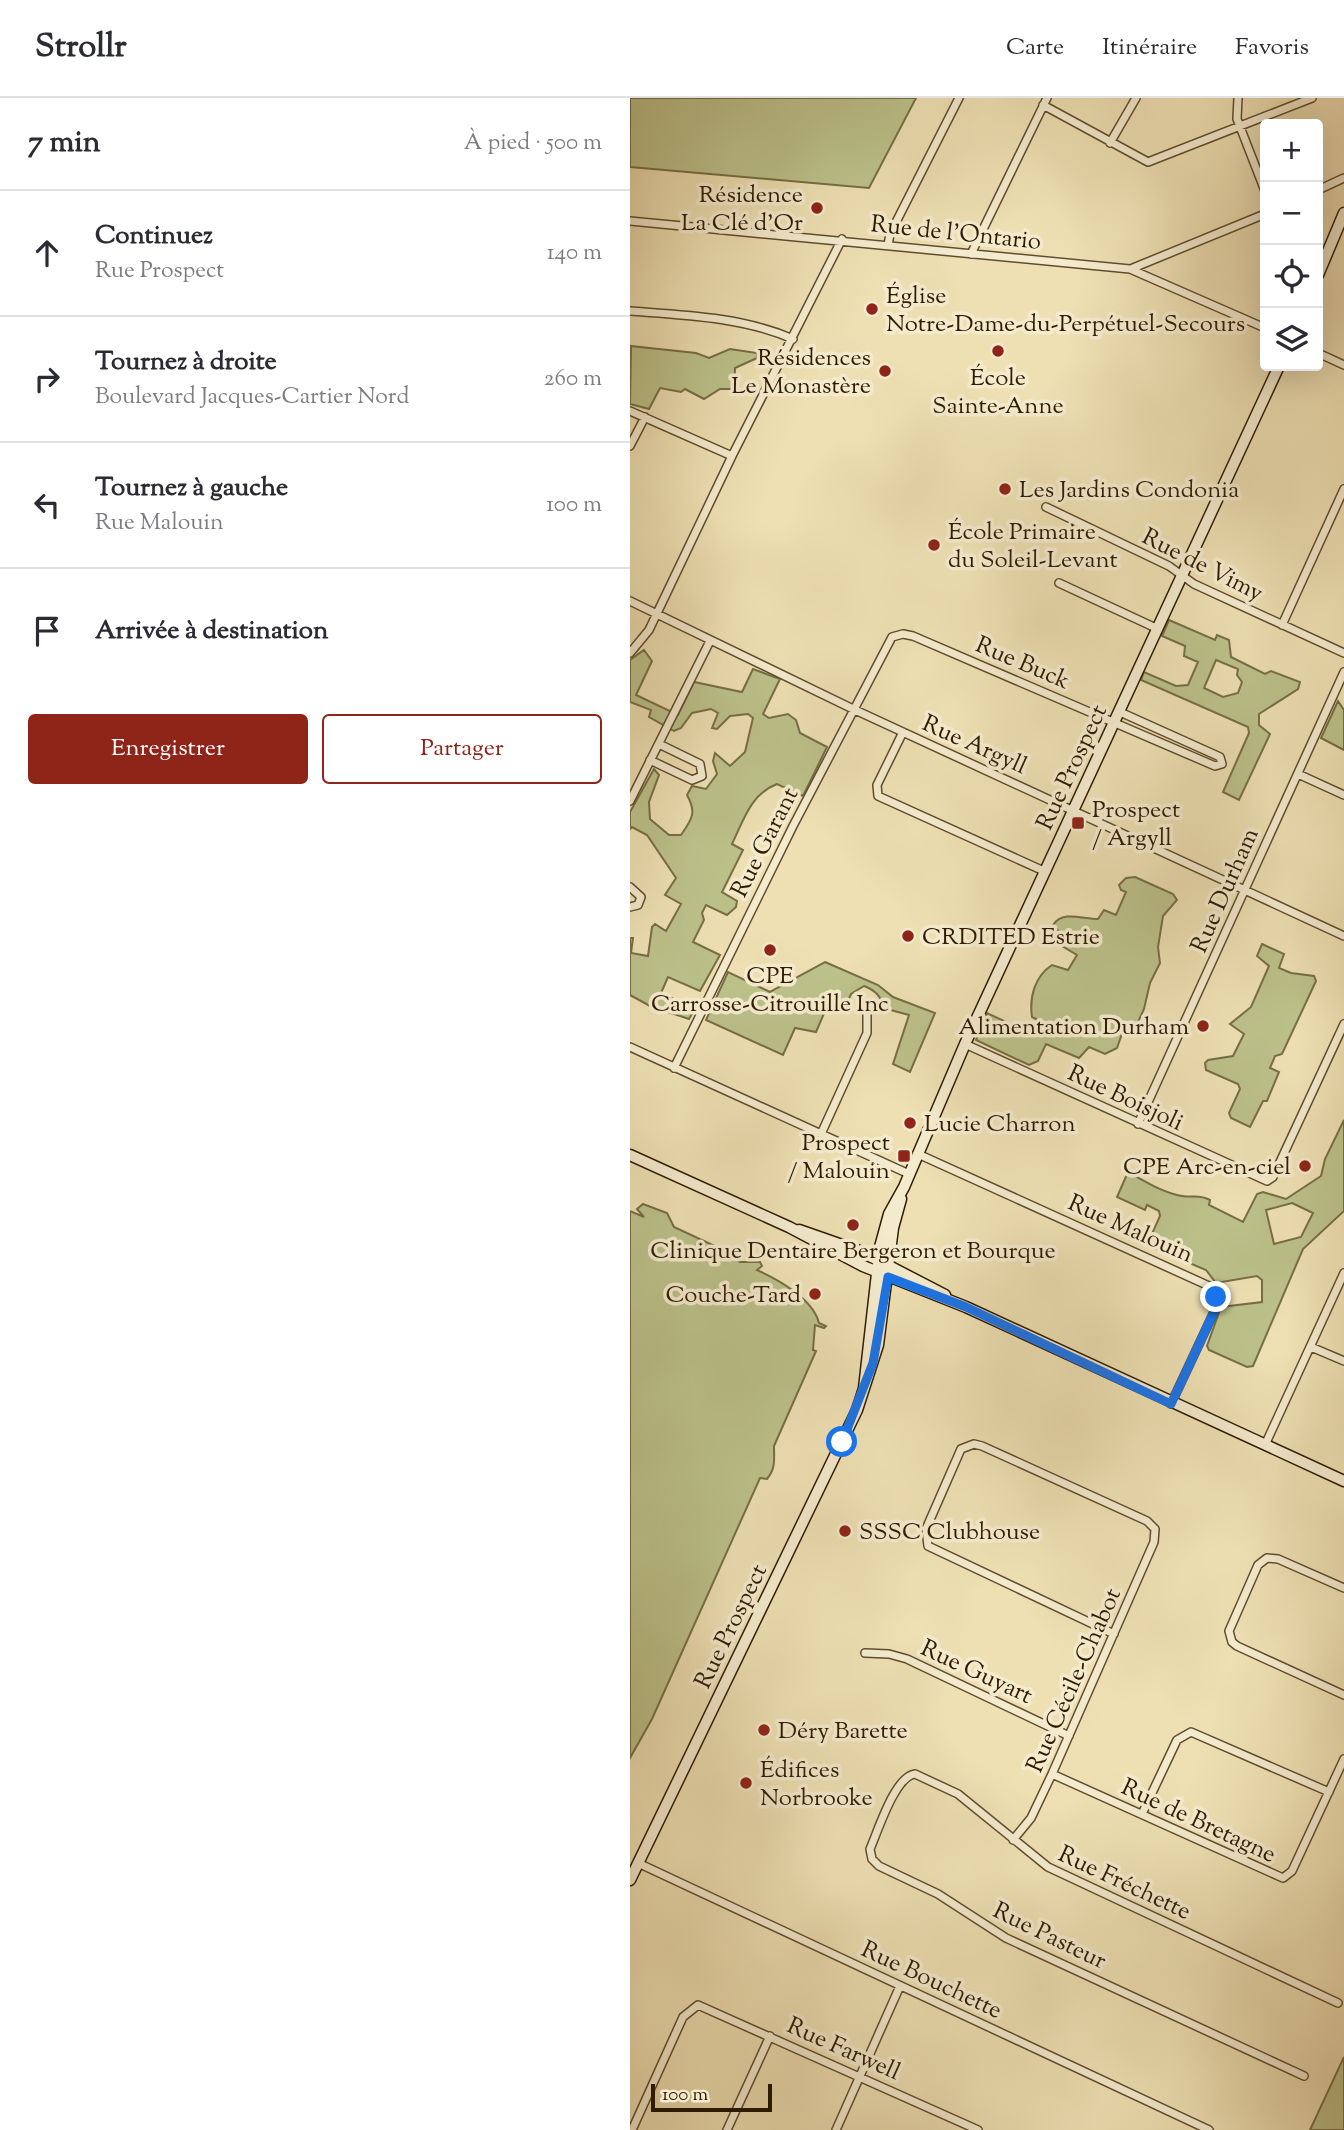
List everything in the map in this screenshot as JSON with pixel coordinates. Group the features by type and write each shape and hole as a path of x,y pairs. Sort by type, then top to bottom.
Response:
{"street":[{"path":"888,245 890,234 959,98"},
{"path":"1110,143 1136,98"},
{"path":"1238,98 1236,112 1239,126 1261,182"},
{"path":"971,254 1045,102 1110,143 1148,162 1312,98"},
{"path":"1323,188 1344,178"},
{"path":"1323,263 1344,213"},
{"path":"1130,269 1260,216"},
{"name":"Rue de l'Ontario","path":"630,222 842,239 1130,269 1260,326"},
{"path":"630,653 641,644 657,614 732,456 842,239"},
{"path":"630,311 694,316 764,328 793,339"},
{"path":"1323,354 1344,365"},
{"name":"Rue Prospect","path":"863,1388 885,1224 904,1187 965,1044 1277,371"},
{"path":"630,411 732,456"},
{"path":"630,446 645,417"},
{"path":"1282,625 1344,489"},
{"name":"Rue de Vimy","path":"1046,508 1344,653"},
{"path":"1059,583 1158,629"},
{"name":"Rue Argyll","path":"630,601 710,642 1344,936"},
{"name":"Rue Buck","path":"892,637 913,636 1220,757 1222,764 1215,766 1117,717"},
{"name":"Rue Garant","path":"674,1068 853,709 892,637"},
{"path":"630,801 710,642"},
{"name":"Rue Durham","path":"1139,1124 1344,672"},
{"path":"902,732 877,785 878,796 1046,872"},
{"path":"650,760 692,780 702,776 700,764 659,744"},
{"path":"1298,774 1344,795"},
{"path":"630,887 641,898 638,905 630,907"},
{"path":"821,1134 867,1033 867,1007"},
{"name":"Rue Boisjoli","path":"965,1044 1263,1180 1271,1180 1344,1024"},
{"path":"630,1047 909,1174"},
{"name":"Rue Malouin","path":"918,1154 1209,1286 1216,1297 1214,1312 1171,1404"},
{"path":"630,1155 789,1227 820,1246 888,1277 966,1307"},
{"name":"Rue Prospect","path":"630,1880 850,1427 878,1345 894,1228 904,1187"},
{"path":"789,1227 823,1236 879,1260 966,1307 1171,1404 1344,1481"},
{"path":"1265,1445 1344,1273"},
{"path":"1311,1346 1344,1361"},
{"name":"Rue Cécile-Chabot","path":"1013,1840 1031,1818 1052,1774 1114,1634 1154,1542 1154,1530 1147,1521 974,1444 961,1449 926,1530 925,1539 934,1551 1114,1634"},
{"path":"1344,1588 1278,1559 1267,1558 1258,1565 1231,1625 1232,1642 1344,1695"},
{"name":"Rue Guyart","path":"865,1653 889,1654 907,1659 1069,1736"},
{"path":"1142,1814 1177,1740 1191,1732 1329,1792"},
{"name":"Rue de Bretagne","path":"1052,1774 1283,1878 1292,1871 1344,1759"},
{"name":"Rue Fréchette","path":"910,1774 958,1794 1048,1867 1338,2003"},
{"name":"Rue Pasteur","path":"910,1774 898,1787 870,1849 872,1859 879,1866 938,1894 1006,1938 1304,2076"},
{"name":"Rue Bouchette","path":"638,1863 1209,2130"},
{"path":"836,2130 900,1986"},
{"name":"Rue Farwell","path":"632,2130 683,2017 692,2007 705,2007 978,2130"},
{"path":"727,2130 770,2036"}],"green space":[{"path":"630,98 916,98 869,188 630,167"},
{"path":"631,346 696,353 709,358 730,349 757,353 757,358 735,368 734,389 720,389 704,399 685,389 681,392 660,388 649,409 630,404"},
{"path":"1169,620 1215,640 1217,635 1229,640 1231,657 1265,674 1271,671 1300,682 1298,689 1259,714 1259,725 1270,734 1239,800 1223,792 1249,733 1248,727 1141,680 1144,672 1176,686 1188,685 1198,662 1184,656 1185,646 1162,636","holes":["1216,660 1238,669 1237,675 1242,682 1238,693 1223,697 1204,688"]},
{"path":"644,650 652,661 636,695 678,715 694,682 742,692 753,669 780,679 763,714 769,718 788,714 796,720 800,733 827,747 803,796 777,784 768,788 754,801 745,817 732,844 743,850 722,892 737,901 736,907 727,915 706,905 702,913 704,920 693,942 720,955 700,991 668,977 661,993 695,1009 689,1019 650,1006 630,995 630,938 633,938 631,953 648,956 652,927 655,924 666,931 681,904 665,895 676,878 647,835 632,827 630,829 630,812 654,769 659,775 649,802 650,819 669,835 681,835 692,816 687,795 692,786 706,789 717,774 713,761 715,753 730,766 745,752 753,718 748,714 730,716 717,729 712,728 718,713 711,709 692,713 681,728 674,731 649,717 651,710 630,702 630,660"},
{"path":"1338,701 1344,710 1344,750 1321,738"},
{"path":"1135,877 1173,894 1177,900 1163,916 1158,947 1160,963 1150,983 1144,1009 1138,1022 1123,1031 1117,1048 1105,1054 1089,1047 1079,1058 1046,1044 1038,1061 1029,1065 976,1040 987,1013 1034,1035 1040,1021 1032,1017 1031,1009 1037,981 1052,965 1068,970 1077,955 1062,946 1065,938 1053,925 1057,920 1073,916 1098,919 1104,910 1116,915 1126,892 1121,890 1119,885 1126,878"},
{"path":"1262,944 1284,954 1279,968 1291,973 1314,976 1316,981 1282,1054 1275,1056 1270,1068 1279,1072 1267,1101 1263,1101 1250,1127 1231,1118 1229,1113 1240,1089 1238,1084 1206,1070 1205,1063 1208,1060 1233,1056 1244,1034 1230,1024 1251,1007 1269,966 1257,956"},
{"path":"825,962 878,985 893,997 935,1013 910,1072 893,1064 909,1015 883,1008 877,994 864,986 851,994 845,1008 829,1002 816,1032 795,1028 783,1055 706,1020 728,972 770,992"},
{"path":"1344,1120 1344,1211 1303,1249 1253,1366 1247,1367 1209,1350 1207,1346 1221,1307 1262,1302 1262,1280 1257,1276 1216,1283 1206,1270 1147,1245 1160,1216 1159,1211 1147,1205 1145,1210 1117,1197 1128,1172 1168,1192 1206,1198 1210,1200 1209,1205 1243,1222 1257,1194 1263,1192 1286,1199 1321,1176 1325,1159","holes":["1292,1203 1313,1213 1301,1237 1274,1244 1266,1210"]},
{"path":"643,1204 667,1213 674,1227 717,1247 719,1252 740,1262 760,1262 762,1266 757,1270 803,1298 816,1314 819,1323 826,1326 824,1328 815,1325 813,1350 816,1351 774,1446 772,1471 767,1479 760,1478 652,1719 630,1758 630,1211 644,1217 637,1209"},
{"path":"1344,2057 1344,2130 1310,2130"}],"place":[{"name":"Résidence La Clé d'Or","path":"817,208"},
{"name":"Église Notre-Dame-du-Perpétuel-Secours","path":"872,309"},
{"name":"École Sainte-Anne","path":"998,351"},
{"name":"Résidences Le Monastère","path":"885,371"},
{"name":"Les Jardins Condonia","path":"1005,489"},
{"name":"École Primaire du Soleil-Levant","path":"934,545"},
{"name":"Prospect / Argyll","path":"1078,823"},
{"name":"CRDITED Estrie","path":"908,936"},
{"name":"CPE Carrosse-Citrouille Inc","path":"770,950"},
{"name":"Alimentation Durham","path":"1203,1026"},
{"name":"Lucie Charron","path":"910,1123"},
{"name":"Prospect / Malouin","path":"904,1156"},
{"name":"CPE Arc-en-ciel","path":"1305,1166"},
{"name":"Clinique Dentaire Bergeron et Bourque","path":"853,1225"},
{"name":"Couche-Tard","path":"815,1294"},
{"name":"SSSC Clubhouse","path":"845,1531"},
{"name":"Déry Barette","path":"764,1730"},
{"name":"Édifices Norbrooke","path":"746,1783"}],"route":[{"path":"842,1442 857,1410 873,1363 882,1327 888,1277 966,1307 1171,1404 1214,1312 1216,1297"}]}
